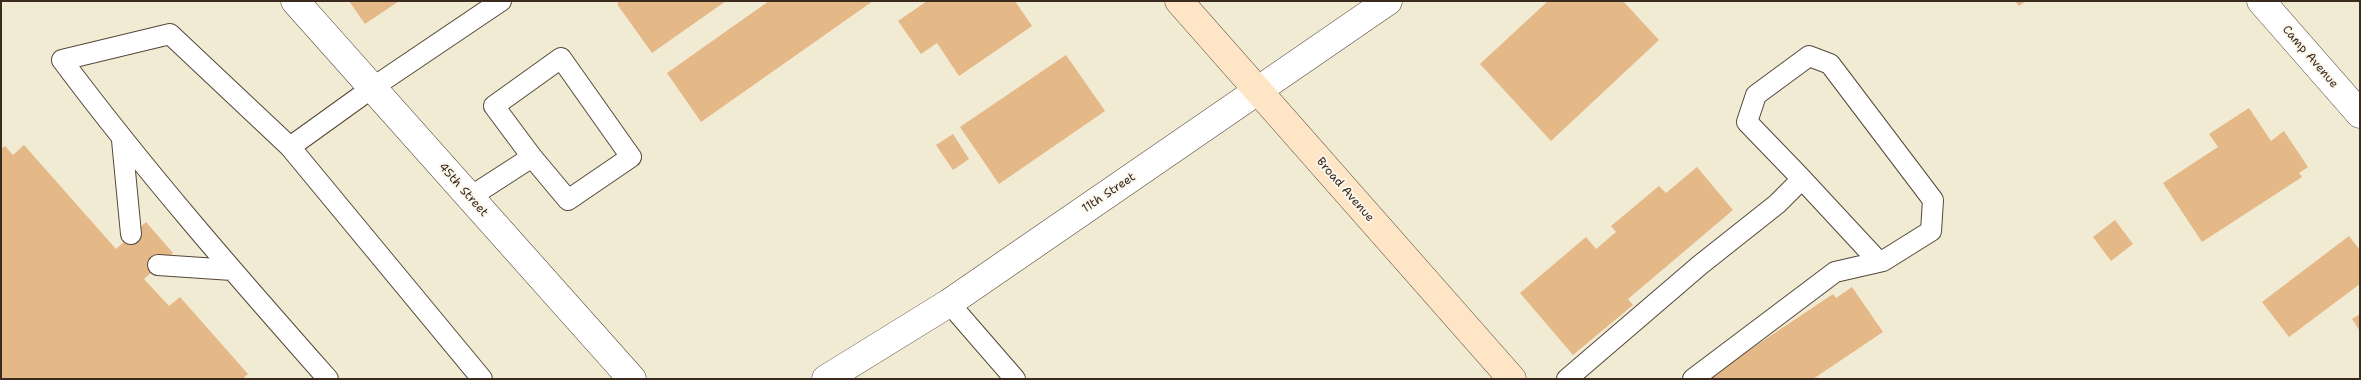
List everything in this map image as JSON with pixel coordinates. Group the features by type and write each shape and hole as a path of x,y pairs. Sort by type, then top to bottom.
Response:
{"main road":[{"name":"Broad Avenue","path":"1179,1 1512,379"}],"street":[{"name":"45th Street","path":"295,1 632,379"},
{"name":"11th Street","path":"826,379 949,303 1388,1"},
{"name":"Camp Avenue","path":"2261,1 2360,114"}],"lane":[{"path":"290,147 372,88 501,1"},
{"path":"328,379 232,270 122,140 62,60 170,34 290,147 482,379"},
{"path":"1693,379 1835,272 1879,262 1931,231 1933,200 1830,64 1809,56 1756,95 1747,122 1879,262"},
{"path":"561,58 631,156 568,200 532,157 494,106 561,58"},
{"path":"122,140 130,234"},
{"path":"470,198 532,157"},
{"path":"1567,379 1700,265 1777,204 1802,179"},
{"path":"158,265 232,270"},
{"path":"949,303 1015,379"}],"building":[{"path":"349,1 399,1 365,24"},
{"path":"620,1 726,1 652,53 617,4"},
{"path":"769,1 873,1 701,122 667,73"},
{"path":"927,1 1015,1 1032,26 959,76 937,43 921,54 898,21"},
{"path":"1548,1 1623,1 1659,40 1551,141 1480,64"},
{"path":"2015,1 2026,1 2019,6"},
{"path":"1066,55 1105,111 999,184 960,127"},
{"path":"2249,108 2271,141 2284,131 2308,167 2299,173 2302,177 2202,242 2163,183 2218,147 2209,134"},
{"path":"953,134 969,159 953,170 936,145"},
{"path":"24,145 116,249 146,222 173,253 144,279 169,306 180,297 248,374 242,379 1,379 1,149 5,146 13,155"},
{"path":"1697,167 1733,210 1628,299 1633,305 1573,355 1520,293 1586,237 1596,249 1616,232 1611,226 1659,186 1666,193"},
{"path":"2115,220 2133,244 2111,261 2093,237"},
{"path":"2349,236 2360,250 2360,284 2289,337 2262,302"},
{"path":"1852,287 1883,332 1813,379 1706,379 1833,294 1836,298"},
{"path":"2360,314 2360,331 2352,319"}]}
